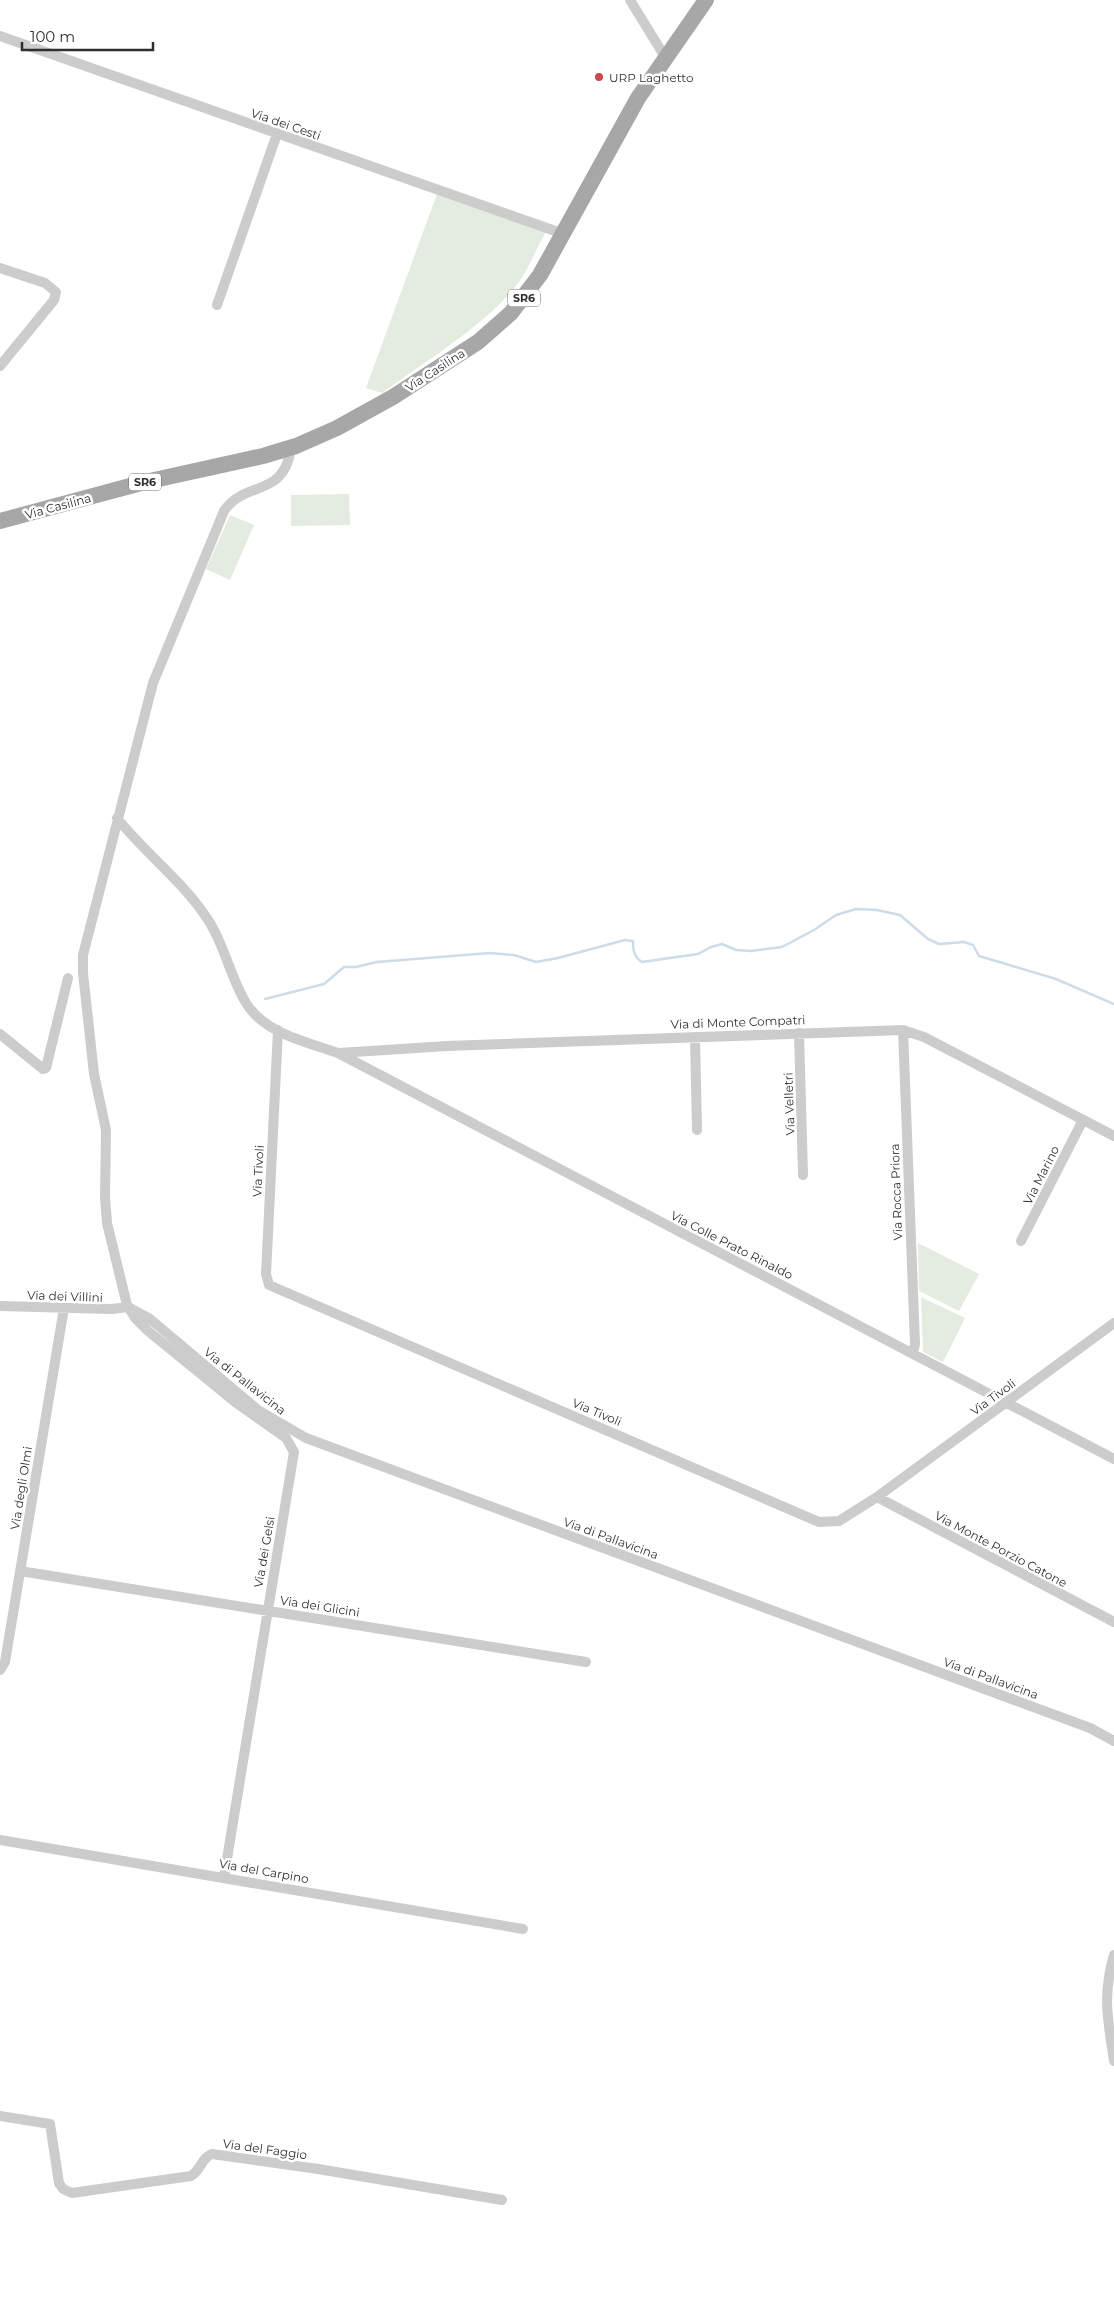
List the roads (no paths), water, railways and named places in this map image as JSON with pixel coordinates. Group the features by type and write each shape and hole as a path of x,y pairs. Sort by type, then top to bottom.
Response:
{"main road":[{"name":"Via Casilina","path":"0,521 145,482 291,448 336,428 393,397 442,367 485,337 507,318 524,297 564,234 621,126 665,57 706,0"}],"street":[{"path":"630,0 665,57"},
{"name":"Via dei Cesti","path":"0,36 564,234"},
{"path":"217,305 277,134"},
{"path":"0,268 45,284 56,292 54,300 0,366"},
{"path":"128,1307 106,1217 106,1130 95,1080 82,964 86,938 157,672 222,515 229,504 236,498 268,486 276,480 286,465 291,448"},
{"name":"Via Colle Prato Rinaldo","path":"117,818 187,892 205,915 220,940 247,1004 260,1018 278,1030 338,1053 1114,1459"},
{"path":"0,1034 23,1052 39,1068 43,1070 46,1068 68,978"},
{"name":"Via Tivoli","path":"278,1030 266,1274 269,1285 819,1522 839,1521 877,1497 1114,1323"},
{"name":"Via di Monte Compatri","path":"338,1053 446,1046 903,1030 924,1037 1114,1136"},
{"name":"Via Rocca Priora","path":"903,1030 915,1344 913,1353"},
{"name":"Via Velletri","path":"799,1033 804,1175"},
{"path":"695,1036 697,1130"},
{"name":"Via Marino","path":"1021,1241 1083,1120"},
{"name":"Via dei Villini","path":"0,1306 112,1310 128,1307"},
{"name":"Via dei Gelsi","path":"128,1307 135,1318 148,1331 234,1402 286,1438 292,1446 294,1458 267,1610 224,1877"},
{"name":"Via di Pallavicina","path":"128,1307 150,1319 258,1410 306,1438 1090,1728 1114,1741"},
{"name":"Via degli Olmi","path":"0,1670 5,1662 64,1308"},
{"name":"Via Monte Porzio Catone","path":"877,1497 1114,1622"},
{"name":"Via dei Glicini","path":"20,1571 586,1662"},
{"name":"Via del Carpino","path":"0,1840 522,1928"},
{"path":"1114,1955 1107,1978 1106,2004 1114,2061"},
{"name":"Via del Faggio","path":"0,2116 50,2124 60,2183 63,2189 72,2193 191,2176 199,2170 208,2155 214,2154 502,2200"}],"waterway":[{"path":"265,999 324,984 344,967 356,967 377,962 490,953 514,955 536,962 625,940 633,941 634,953 642,962 698,954 722,944 736,950 751,951 782,947 814,930 836,915 856,909 877,910 900,915 928,939 939,944 964,942 973,945 979,956 1056,979 1114,1004"}],"place":[{"name":"URP Laghetto","path":"599,77"}]}
